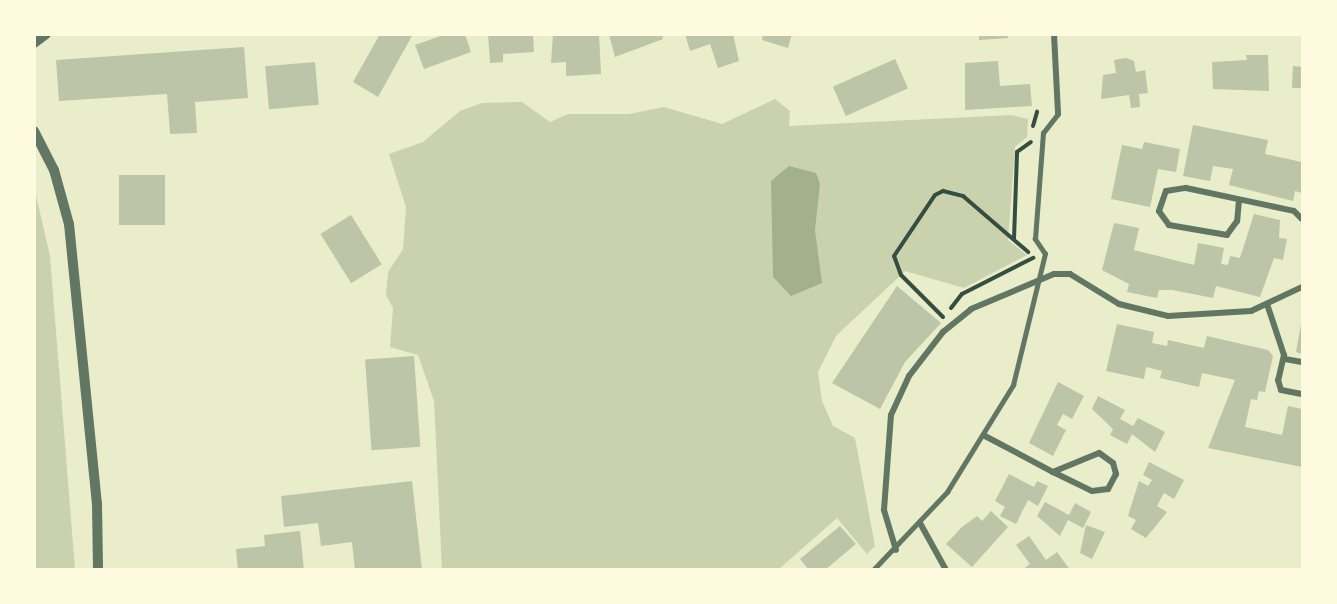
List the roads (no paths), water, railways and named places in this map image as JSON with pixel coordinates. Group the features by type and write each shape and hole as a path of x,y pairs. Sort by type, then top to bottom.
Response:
{"street":[{"path":"34,43 46,34"},
{"path":"1054,34 1058,114"},
{"path":"34,131 54,170 69,224 97,504 98,570"},
{"path":"1239,200 1237,221 1227,235 1169,225 1159,211 1161,197 1173,188 1239,200 1294,211 1302,219"},
{"path":"896,550 884,510 886,447 891,415 909,376 943,332 971,309 1040,277 1070,274 1119,304 1168,316 1268,307 1302,287"},
{"path":"1268,307 1285,359"},
{"path":"1285,359 1302,362"},
{"path":"1285,359 1278,368 1281,390 1302,394"},
{"path":"985,436 1053,472 1092,491 1108,489 1116,474 1113,463 1099,453 1053,472"},
{"path":"920,523 946,570"}],"lane":[{"path":"873,570 896,550 920,523 985,436 1013,385 1045,254 1035,239 1043,133 1058,114"}]}
